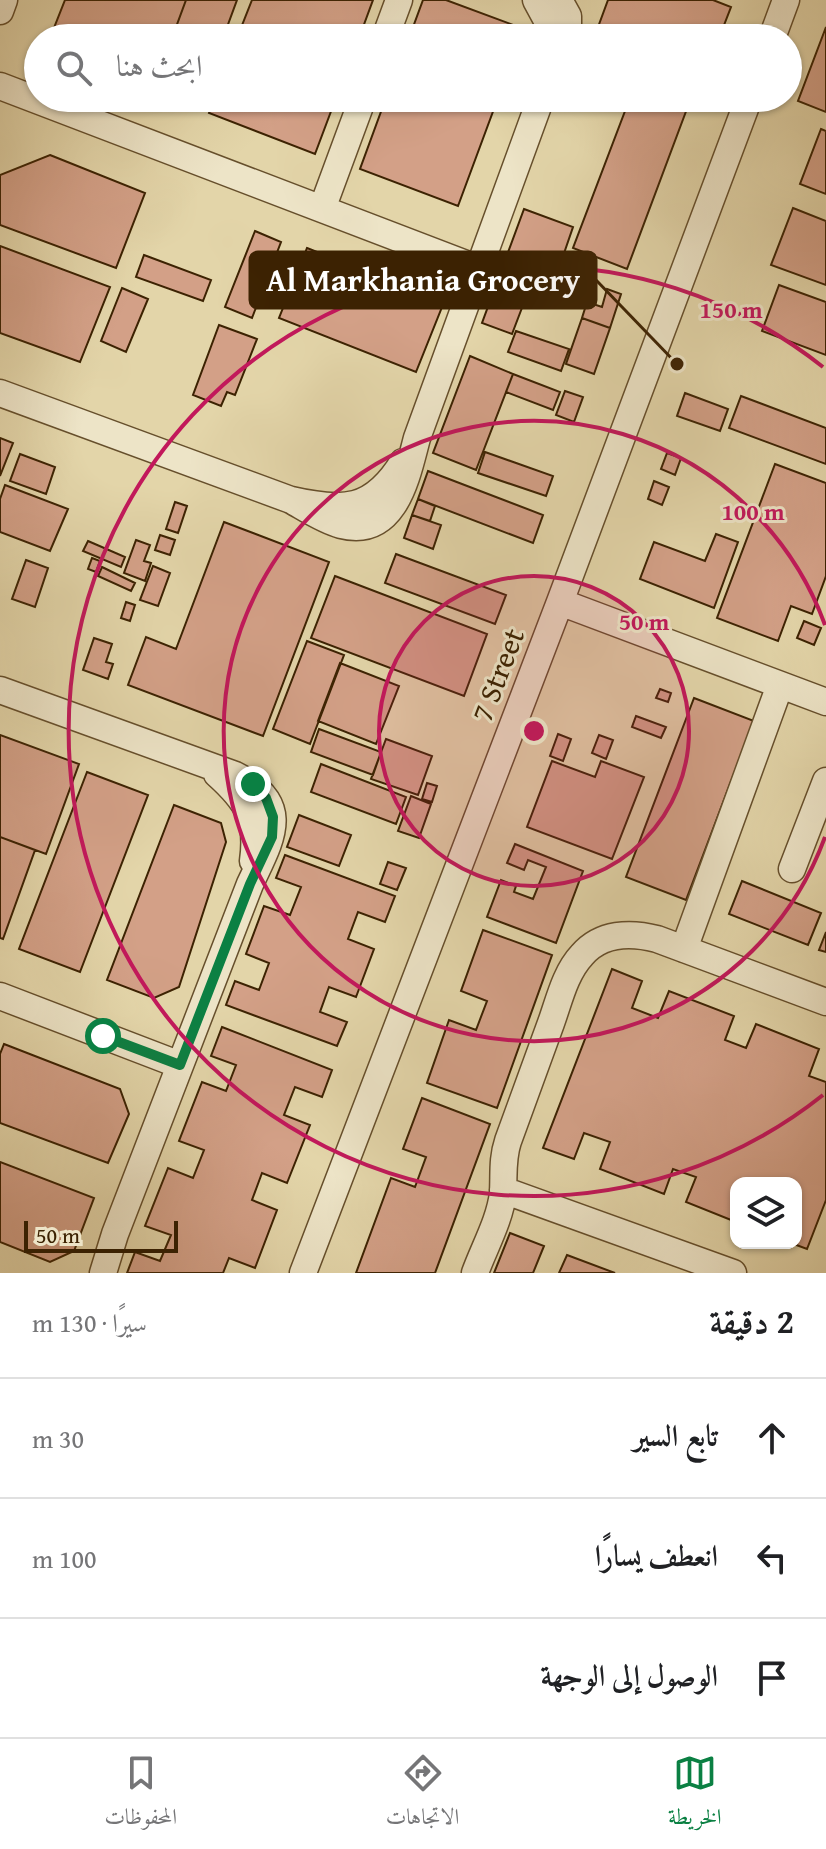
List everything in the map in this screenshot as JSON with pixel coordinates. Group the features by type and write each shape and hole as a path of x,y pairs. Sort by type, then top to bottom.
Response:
{"street":[{"path":"0,11 4,0"},
{"path":"390,24 399,0"},
{"path":"536,0 549,24"},
{"path":"559,0 568,16 568,24"},
{"path":"777,24 786,0"},
{"path":"0,86 24,95"},
{"path":"68,112 479,269"},
{"path":"322,209 358,112"},
{"path":"0,393 291,500 344,526 363,526 379,519 393,507 402,491 417,438 536,112"},
{"name":"7 Street","path":"303,1273 744,112"},
{"path":"560,602 826,702"},
{"path":"684,949 780,685"},
{"path":"0,690 253,784 266,798 273,817 272,837 250,884 115,1234 103,1273"},
{"path":"792,869 826,781"},
{"path":"475,1273 500,1207 502,1165 508,1141 564,988 582,954 599,942 617,935 637,934 826,1002"},
{"path":"0,996 180,1065"},
{"path":"503,1190 733,1273"},
{"path":"94,1273 115,1234"}],"building":[{"path":"65,0 186,0 177,24 56,24"},
{"path":"186,0 237,0 228,24 177,24"},
{"path":"252,0 373,0 364,24 243,24"},
{"path":"423,0 446,0 511,24 414,24"},
{"path":"608,0 713,0 731,7 724,24 599,24"},
{"path":"826,27 826,112 802,103 802,90"},
{"path":"209,112 331,112 315,154"},
{"path":"381,112 493,112 458,206 360,169"},
{"path":"625,112 686,112 627,269 573,248"},
{"path":"821,129 826,131 826,194 800,184"},
{"path":"50,155 145,193 116,268 0,225 0,175"},
{"path":"793,208 826,221 826,285 771,265"},
{"path":"524,209 573,227 560,265 541,258 512,334 482,323"},
{"path":"255,231 281,242 252,318 225,307"},
{"path":"0,246 110,287 80,362 0,333"},
{"path":"307,248 444,302 416,372 279,318"},
{"path":"144,255 211,280 203,301 136,277"},
{"path":"779,285 826,302 826,355 762,331"},
{"path":"122,288 148,299 126,352 101,341"},
{"path":"607,289 621,294 610,328 582,318 587,302 602,307"},
{"path":"582,318 610,328 594,374 566,364"},
{"path":"219,325 257,339 235,395 227,392 221,406 193,395"},
{"path":"516,331 569,349 561,371 508,352"},
{"path":"470,356 513,374 476,470 433,453"},
{"path":"513,374 560,392 553,410 506,392"},
{"path":"565,391 583,397 574,422 556,415"},
{"path":"685,393 728,409 720,431 677,416"},
{"path":"741,396 826,428 826,464 729,428"},
{"path":"0,438 13,443 0,476"},
{"path":"485,452 553,476 546,496 478,473"},
{"path":"667,453 681,458 675,475 661,469"},
{"path":"20,454 55,467 46,494 10,481"},
{"path":"775,464 826,483 826,576 812,614 791,606 778,641 717,618"},
{"path":"428,471 543,515 533,543 418,499"},
{"path":"654,481 669,487 662,505 648,499"},
{"path":"5,485 68,509 50,551 0,532 0,499"},
{"path":"418,499 435,506 430,521 412,515"},
{"path":"175,502 187,506 178,533 166,529"},
{"path":"412,515 441,525 433,549 404,538"},
{"path":"224,522 329,562 263,736 128,685 146,637 176,649"},
{"path":"716,534 738,542 714,608 640,579 654,542 705,561"},
{"path":"160,535 175,540 170,555 155,550"},
{"path":"136,540 150,545 144,561 151,563 145,581 124,573"},
{"path":"88,541 125,557 121,567 83,551"},
{"path":"396,554 506,595 495,624 385,583"},
{"path":"92,558 100,561 96,572 88,569"},
{"path":"26,560 48,568 35,607 12,599"},
{"path":"153,566 170,573 158,606 140,600"},
{"path":"102,567 135,583 131,591 98,576"},
{"path":"335,576 487,634 464,696 311,638"},
{"path":"126,602 135,605 130,621 121,618"},
{"path":"804,621 821,628 814,645 797,638"},
{"path":"94,638 112,644 106,662 113,664 108,679 83,670"},
{"path":"307,641 344,655 310,744 273,729"},
{"path":"340,663 399,686 376,744 318,721"},
{"path":"660,689 671,693 668,702 656,698"},
{"path":"694,698 754,721 686,900 626,877"},
{"path":"636,716 666,727 661,738 632,727"},
{"path":"319,729 381,752 373,775 311,752"},
{"path":"558,734 571,739 563,761 550,756"},
{"path":"0,735 79,764 46,854 0,837"},
{"path":"599,735 613,740 606,759 592,753"},
{"path":"386,739 432,756 418,795 371,779"},
{"path":"552,761 595,777 601,761 644,777 612,859 527,827"},
{"path":"321,764 406,797 396,824 311,792"},
{"path":"87,772 148,795 80,972 19,949"},
{"path":"427,783 437,786 432,802 422,799"},
{"path":"411,796 431,804 419,838 398,831"},
{"path":"174,805 221,823 226,842 179,987 154,998 107,980"},
{"path":"299,815 351,835 339,866 287,847"},
{"path":"0,837 35,850 3,939 0,938"},
{"path":"515,844 583,871 556,943 487,917 501,880 516,886 514,892 533,899 546,867 528,860 524,870 507,863"},
{"path":"285,855 395,896 385,922 358,912 348,939 374,949 356,997 329,987 320,1012 347,1022 337,1046 226,1005 235,981 259,990 269,963 246,954 264,906 290,915 301,887 276,878"},
{"path":"388,862 406,868 397,890 380,884"},
{"path":"742,881 821,913 808,945 729,914"},
{"path":"483,930 552,955 497,1108 427,1083 449,1020 476,1030 487,1001 461,991"},
{"path":"826,932 826,952 819,950"},
{"path":"612,969 642,981 632,1008 658,1018 669,991 734,1016 725,1040 746,1048 756,1024 819,1049 809,1076 826,1082 826,1200 807,1249 802,1247 802,1177 730,1177 730,1220 686,1202 696,1177 673,1169 664,1194 600,1169 610,1142 584,1133 574,1159 543,1148"},
{"path":"222,1027 332,1070 322,1097 295,1087 284,1115 310,1125 287,1183 262,1173 252,1200 277,1210 255,1268 229,1258 223,1273 127,1273 135,1252 160,1261 171,1235 145,1226 168,1168 193,1178 204,1150 179,1141 202,1082 226,1091 236,1065 211,1056"},
{"path":"4,1044 120,1089 129,1114 108,1163 0,1123 0,1054"},
{"path":"422,1098 490,1124 435,1273 356,1273 391,1178 415,1187 426,1157 403,1149"},
{"path":"0,1162 94,1198 74,1251 50,1262 0,1242"},
{"path":"510,1233 544,1246 533,1273 494,1273"},
{"path":"567,1255 615,1273 559,1273"}],"place":[{"name":"Al Markhania Grocery","path":"677,364"}],"route":[{"path":"103,1036 180,1065 250,884 272,837 273,817 266,798 253,784"}]}
